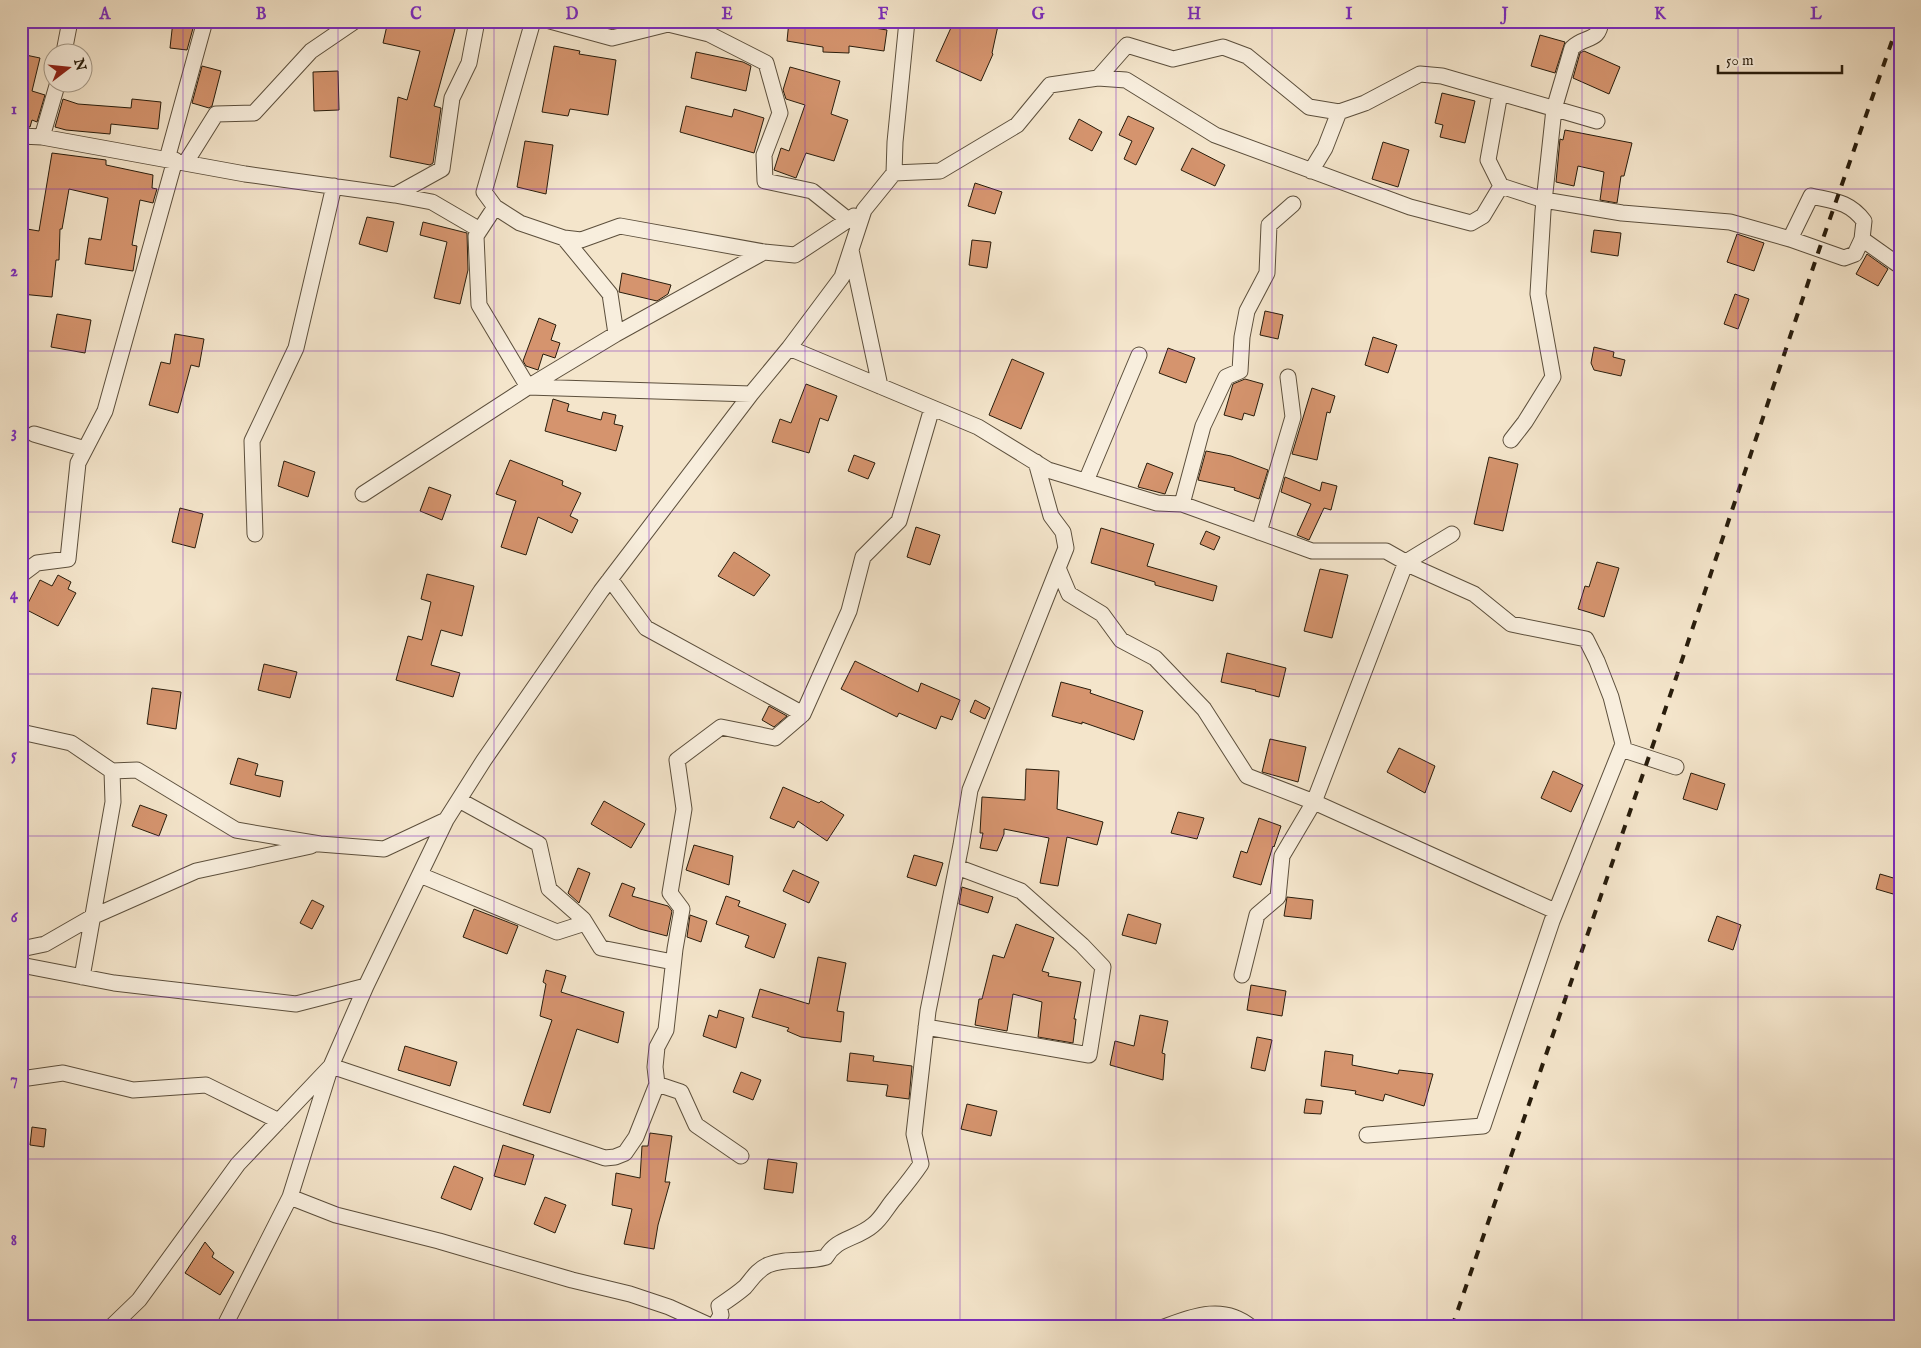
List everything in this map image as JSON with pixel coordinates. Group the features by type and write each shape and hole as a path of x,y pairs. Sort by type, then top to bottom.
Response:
{"street":[{"path":"66,42 70,21"},
{"path":"21,575 37,563 68,559 78,463 105,412 176,160 206,21"},
{"path":"176,160 216,114 254,113 311,51 355,21"},
{"path":"395,195 442,169 452,98 470,63 478,21"},
{"path":"533,21 484,192 494,207 520,223 564,238 581,240 620,226 764,252 795,255 847,219 864,210"},
{"path":"550,21 612,38 668,24 709,34 766,63 780,113 764,155 765,181 812,191 847,219"},
{"path":"612,38 621,21"},
{"path":"700,21 709,34"},
{"path":"224,1327 290,1197 331,1066 366,986 446,820 484,760 610,579 842,277 864,210 894,172 895,142 907,21"},
{"path":"1511,440 1525,422 1553,377 1538,294 1544,200 1554,109 1572,48 1577,42 1597,36 1601,21"},
{"path":"1098,78 1128,46 1173,59 1223,47 1248,56 1310,107 1339,112 1365,103 1420,74 1442,76 1597,121"},
{"path":"894,172 940,171 1017,125 1050,85 1098,78 1126,80 1214,134 1410,207 1471,223 1483,216 1501,186"},
{"path":"42,137 55,92"},
{"path":"1500,93 1488,160 1501,186 1544,200 1622,213 1730,222 1790,239 1844,258 1855,254 1862,239 1864,221 1855,209 1811,196 1790,239"},
{"path":"1311,171 1324,148 1339,112"},
{"path":"21,136 42,137 246,174 432,202 480,230"},
{"path":"255,534 252,441 296,348 334,186"},
{"path":"1182,504 1203,426 1226,377 1240,371 1246,311 1267,273 1269,224 1292,204"},
{"path":"494,207 476,236 479,305 528,387"},
{"path":"564,238 610,294 616,334"},
{"path":"1862,239 1900,266"},
{"path":"850,249 880,386"},
{"path":"364,494 528,387 616,334 764,252"},
{"path":"789,348 978,427 1048,470 1156,503 1182,504 1312,551 1386,551 1474,594 1511,624 1586,639 1597,660 1611,697 1622,744 1556,911 1483,1126 1367,1135"},
{"path":"1086,481 1139,355"},
{"path":"1260,532 1293,416 1288,377"},
{"path":"528,387 751,394"},
{"path":"331,1066 605,1158 625,1153 636,1137 657,1084 654,1067 657,1047 666,1030 673,962 682,909 670,893 684,809 678,760 721,727 775,738 803,714 849,611 863,557 899,521 932,408"},
{"path":"34,434 85,449"},
{"path":"290,1197 336,1215 439,1241 572,1280 630,1294 669,1307 713,1327 721,1314 719,1306 744,1287 755,1274 766,1266 785,1260 808,1261 826,1257 831,1248 843,1240 858,1235 873,1225 907,1186 921,1164 914,1134 928,1011 957,868 970,790 1066,548 1063,532 1051,516 1036,462"},
{"path":"1242,975 1258,915 1278,897 1282,856 1314,802 1406,562 1452,534"},
{"path":"1058,568 1069,594 1102,614 1122,640 1155,658 1204,709 1247,776 1314,802 1556,911"},
{"path":"610,579 646,628 803,714"},
{"path":"21,732 71,742 112,771 137,770 236,830 320,844 384,849 446,820"},
{"path":"1620,749 1676,767"},
{"path":"82,977 113,802 112,771"},
{"path":"459,800 539,844 549,889 585,923 601,948 673,962"},
{"path":"21,949 45,944 92,917 196,870 320,844"},
{"path":"926,1027 1089,1055 1103,967 1082,945 1021,891 957,868"},
{"path":"420,875 557,932 585,923"},
{"path":"21,964 114,983 296,1004 366,986"},
{"path":"111,1327 139,1300 238,1164 331,1066"},
{"path":"21,1078 63,1073 133,1090 206,1085 279,1122"},
{"path":"657,1084 682,1092 696,1125 742,1156"},
{"path":"1164,1327 1203,1314 1236,1316 1251,1327"}],"building":[{"path":"173,21 195,21 187,50 170,48"},
{"path":"388,21 426,21 455,29 434,106 441,108 433,163 430,165 390,157 398,97 407,100 420,51 383,43"},
{"path":"789,21 812,21 812,24 887,30 884,51 849,46 849,53 823,52 823,47 787,41"},
{"path":"954,21 999,21 993,54 981,81 936,61"},
{"path":"1540,35 1565,42 1555,73 1531,66"},
{"path":"554,46 580,51 579,54 616,60 608,115 570,109 568,116 542,112"},
{"path":"1584,51 1620,67 1609,94 1573,78 1580,53"},
{"path":"696,52 743,62 751,66 746,91 691,78"},
{"path":"21,54 40,58 32,91 45,95 37,122 32,120 30,127 21,127"},
{"path":"202,66 221,71 212,106 209,108 192,103"},
{"path":"790,67 840,81 831,114 848,120 834,161 806,153 796,178 774,170 781,148 789,151 805,105 786,99 783,90"},
{"path":"338,71 339,110 314,111 313,72"},
{"path":"1442,93 1475,101 1465,143 1440,137 1443,125 1435,123"},
{"path":"63,99 78,104 131,108 132,99 161,102 158,129 111,124 110,134 66,130 55,127"},
{"path":"686,106 732,117 734,109 764,118 754,153 680,132"},
{"path":"1128,116 1154,128 1136,165 1124,159 1132,141 1119,135"},
{"path":"1079,119 1102,132 1092,151 1069,139"},
{"path":"1565,130 1632,143 1624,176 1621,176 1617,203 1600,200 1604,172 1578,166 1574,186 1556,182 1560,139 1563,140"},
{"path":"525,141 553,145 546,194 517,187"},
{"path":"1383,142 1409,150 1398,187 1372,179"},
{"path":"1192,148 1225,165 1215,186 1181,170"},
{"path":"52,153 106,160 106,165 153,175 152,188 157,189 153,203 140,200 132,245 137,246 133,271 85,264 89,238 101,240 108,198 69,189 62,229 60,229 59,260 56,260 52,297 21,294 21,228 39,231"},
{"path":"975,183 1002,192 995,214 968,206"},
{"path":"367,217 394,222 387,252 359,244"},
{"path":"423,222 467,233 468,270 460,304 434,298 447,242 420,235"},
{"path":"1594,230 1621,233 1618,256 1591,252"},
{"path":"1737,234 1764,243 1754,271 1727,262"},
{"path":"972,240 991,242 987,268 969,265"},
{"path":"1867,254 1888,269 1878,286 1856,274"},
{"path":"622,273 671,285 668,294 657,301 619,292"},
{"path":"1735,294 1749,299 1738,329 1724,324"},
{"path":"1265,311 1283,315 1278,339 1260,335"},
{"path":"57,314 91,320 85,353 51,347"},
{"path":"539,318 556,325 551,340 560,343 555,358 543,354 538,370 526,366 523,361"},
{"path":"175,334 204,339 199,367 191,365 178,413 149,405 161,362 170,364"},
{"path":"1373,337 1397,345 1388,373 1365,365"},
{"path":"1594,347 1614,352 1613,357 1625,360 1621,376 1594,370 1591,363"},
{"path":"1168,348 1195,358 1186,383 1159,373"},
{"path":"1012,359 1044,373 1021,429 989,415"},
{"path":"1245,379 1263,384 1254,416 1244,413 1242,420 1224,415 1233,384"},
{"path":"806,384 837,396 828,421 820,418 809,453 772,442 780,419 791,423"},
{"path":"1312,388 1335,396 1330,413 1327,412 1317,460 1292,454"},
{"path":"553,399 569,404 567,411 601,420 603,412 616,415 614,424 623,426 616,451 545,431"},
{"path":"1206,451 1231,456 1268,470 1259,499 1234,490 1235,488 1198,480"},
{"path":"854,455 875,463 868,479 848,471"},
{"path":"1489,457 1518,464 1503,531 1474,524"},
{"path":"510,460 563,481 562,485 581,493 570,516 578,520 572,533 538,517 526,555 501,547 516,501 496,494"},
{"path":"284,461 315,472 308,497 278,486"},
{"path":"1147,463 1173,473 1165,494 1138,487"},
{"path":"1285,477 1320,491 1322,482 1337,486 1331,510 1324,508 1309,540 1297,535 1311,504 1281,492"},
{"path":"429,487 451,495 442,520 420,511"},
{"path":"180,508 203,514 195,548 172,542"},
{"path":"916,527 940,535 930,565 907,557"},
{"path":"1101,528 1154,544 1147,566 1217,586 1213,601 1155,585 1155,582 1091,563"},
{"path":"1206,531 1220,537 1214,550 1200,544"},
{"path":"734,552 770,575 754,596 718,576"},
{"path":"1597,562 1619,568 1604,617 1578,609 1585,586 1589,587"},
{"path":"1320,569 1348,575 1332,638 1304,631"},
{"path":"427,574 474,586 462,636 441,630 431,665 460,673 453,697 396,680 408,636 422,640 431,602 421,599"},
{"path":"58,575 71,582 68,589 76,593 58,626 25,609 40,580 52,586"},
{"path":"1227,653 1286,668 1279,697 1221,682"},
{"path":"855,661 918,692 921,683 960,700 952,720 941,716 936,729 899,713 897,717 841,689"},
{"path":"264,664 297,672 290,698 258,690"},
{"path":"1061,682 1091,690 1090,693 1143,711 1134,740 1082,722 1082,724 1052,716"},
{"path":"152,688 181,692 176,729 147,724"},
{"path":"975,700 990,708 985,719 970,712"},
{"path":"769,706 787,716 774,727 762,720"},
{"path":"1270,739 1306,747 1298,782 1262,772"},
{"path":"1399,748 1435,766 1425,793 1387,772"},
{"path":"238,758 258,764 255,775 283,781 280,797 230,784"},
{"path":"1026,769 1059,771 1057,809 1103,822 1097,845 1067,837 1058,886 1040,883 1049,838 1004,829 1004,834 997,851 980,848 983,833 980,833 982,797 1025,800"},
{"path":"1553,771 1583,785 1571,812 1541,798"},
{"path":"1691,773 1725,784 1717,810 1683,799"},
{"path":"783,787 819,803 821,801 844,815 827,841 798,821 794,828 770,818"},
{"path":"604,801 645,824 631,848 591,824"},
{"path":"140,805 167,815 159,836 132,826"},
{"path":"1178,812 1204,818 1197,839 1171,833"},
{"path":"1259,818 1281,826 1261,885 1233,877 1241,851 1247,853"},
{"path":"694,845 733,856 729,885 686,870"},
{"path":"914,855 943,863 936,886 907,877"},
{"path":"578,868 590,873 579,903 568,893"},
{"path":"793,870 819,882 809,903 783,891"},
{"path":"1880,874 1900,880 1900,896 1876,889"},
{"path":"622,883 635,888 632,896 668,906 672,911 667,936 640,929 609,916"},
{"path":"962,887 993,897 988,913 959,904"},
{"path":"726,896 740,901 738,906 786,924 774,958 745,947 749,936 716,924"},
{"path":"1287,897 1313,900 1311,919 1284,916"},
{"path":"312,900 324,906 312,929 300,923"},
{"path":"474,909 518,926 507,954 463,937"},
{"path":"1128,914 1161,924 1156,944 1122,935"},
{"path":"690,915 707,921 701,942 687,937"},
{"path":"1717,916 1741,925 1733,950 1708,941"},
{"path":"1016,924 1054,938 1042,971 1049,973 1048,976 1081,982 1074,1019 1076,1019 1073,1043 1038,1037 1042,1002 1013,994 1007,1031 975,1025 979,999 982,999 993,955 1004,958"},
{"path":"818,957 846,963 837,1011 844,1012 841,1042 801,1037 787,1031 789,1028 752,1017 760,989 809,1004"},
{"path":"546,970 566,976 561,992 624,1012 618,1043 577,1029 550,1113 523,1105 552,1020 540,1016 546,984 543,982"},
{"path":"1251,985 1286,991 1282,1016 1247,1010"},
{"path":"719,1010 744,1018 736,1048 703,1036 709,1015 717,1018"},
{"path":"1140,1015 1168,1021 1162,1053 1165,1054 1163,1080 1110,1065 1115,1041 1134,1046"},
{"path":"1257,1037 1272,1040 1265,1071 1251,1068"},
{"path":"405,1046 457,1062 450,1086 398,1070"},
{"path":"1325,1051 1353,1055 1352,1065 1398,1074 1399,1070 1433,1074 1424,1106 1385,1094 1383,1101 1355,1094 1356,1091 1321,1086"},
{"path":"850,1053 874,1056 873,1061 912,1066 909,1099 886,1096 888,1085 847,1081"},
{"path":"741,1072 761,1080 753,1100 733,1092"},
{"path":"1306,1099 1323,1101 1321,1114 1304,1113"},
{"path":"967,1104 997,1111 991,1136 961,1129"},
{"path":"32,1127 46,1129 44,1147 30,1145"},
{"path":"650,1133 672,1136 665,1182 670,1182 658,1225 654,1249 624,1244 632,1209 612,1205 616,1173 640,1178 642,1146 648,1146"},
{"path":"503,1145 534,1155 525,1185 494,1176"},
{"path":"768,1159 797,1163 793,1193 764,1189"},
{"path":"454,1166 483,1178 471,1210 441,1198"},
{"path":"545,1197 566,1205 555,1233 534,1224"},
{"path":"205,1242 214,1253 212,1257 234,1272 220,1295 185,1273"}],"railway":[{"path":"1452,1327 1674,684 1819,250 1899,21"}]}
